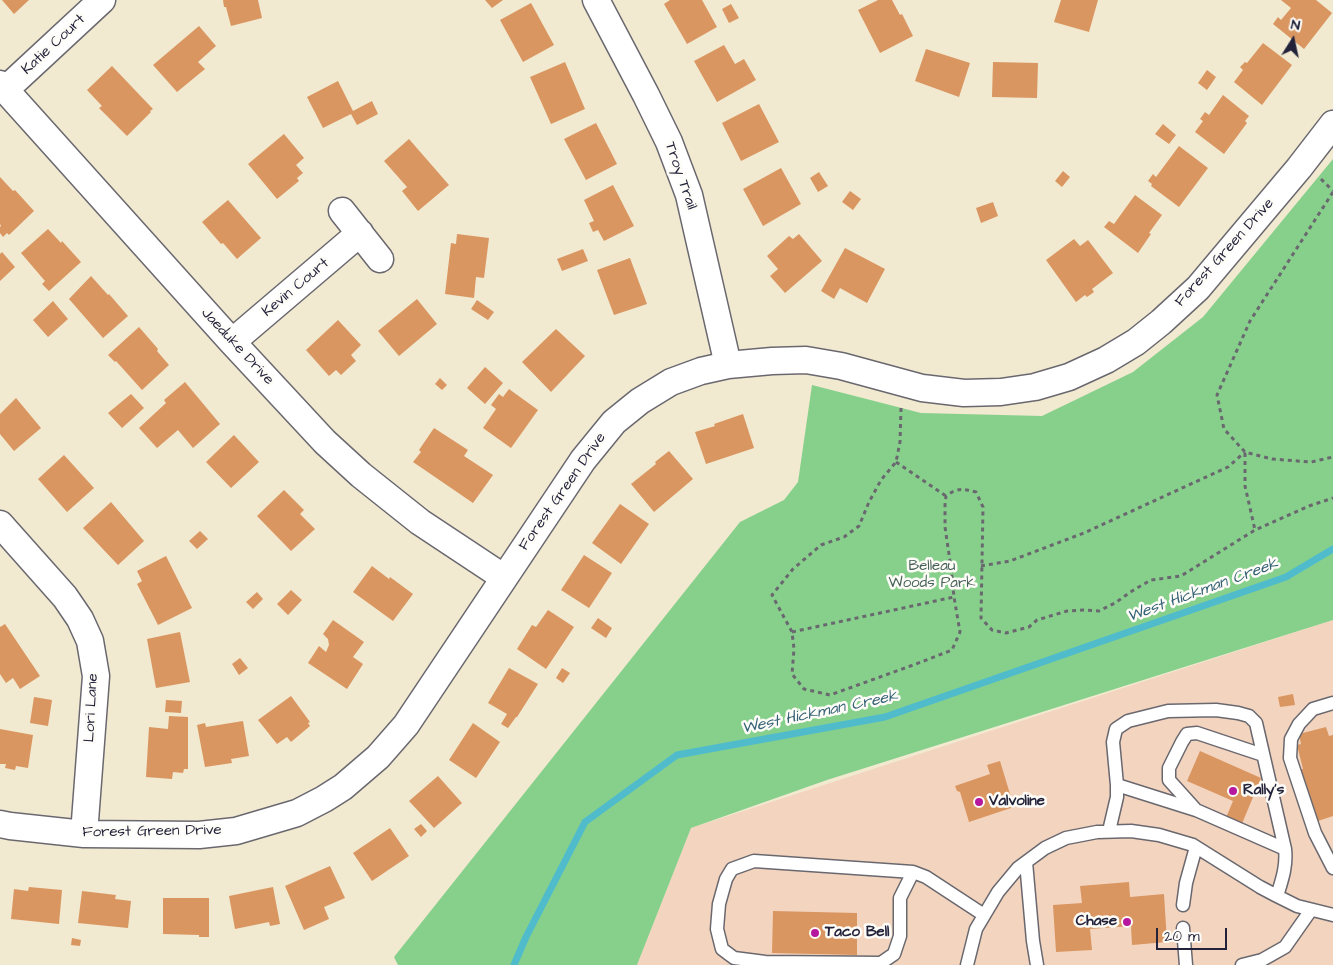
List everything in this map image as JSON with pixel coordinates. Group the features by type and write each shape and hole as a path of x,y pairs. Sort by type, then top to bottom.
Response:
{"street":[{"name":"Katie Court","path":"3,87 102,0"},
{"name":"Troy Trail","path":"596,0 665,134 689,195 728,366"},
{"name":"Jaeduke Drive","path":"3,87 232,342 325,442 361,475 420,522 504,577"},
{"name":"Forest Green Drive","path":"0,824 84,834 200,835 236,831 298,814 343,787 378,758 406,725 583,460 614,422 640,401 671,382 701,371 772,361 806,360 841,366 922,388 964,393 1001,392 1035,387 1069,377 1106,360 1136,342 1162,322 1198,288 1299,168 1333,124"},
{"path":"342,211 380,259"},
{"name":"Kevin Court","path":"232,342 360,233"},
{"name":"Lori Lane","path":"0,524 65,597 80,619 90,640 96,676 84,834"}],"lane":[{"path":"1333,703 1313,709 1299,724 1291,739 1290,758 1315,832 1333,868"},
{"path":"1109,832 1117,797 1113,742 1116,729 1128,721 1168,710 1216,710 1249,716 1256,723 1286,849 1284,873 1277,896"},
{"path":"1196,810 1169,780 1169,768 1187,734 1196,733 1263,755"},
{"path":"1117,785 1196,810 1286,849"},
{"path":"967,965 976,929 998,892 1018,868 1045,848 1066,838 1097,832 1131,830 1159,835 1196,847 1260,887 1297,906 1333,915"},
{"path":"1183,905 1186,883 1196,847"},
{"path":"914,872 900,898 900,936 894,954 880,963 765,962 734,958 722,949 717,929 719,904 726,879 732,869 754,862 914,872 926,876 984,914"},
{"path":"1026,862 1037,965"},
{"path":"1242,965 1262,960 1285,947 1311,910"},
{"path":"1183,928 1186,965"}],"path":[{"path":"1333,192 1250,321 1218,394 1224,428 1245,452 1272,460 1311,462 1333,457"},
{"path":"900,422 900,442 896,462 881,480 868,502 859,526 844,537 821,545 793,569 772,595 792,632 794,648 792,674 804,689 830,695 952,650 960,632 945,527 945,505 946,496 953,491 962,489 976,492 982,507 981,618 992,630 1006,633 1029,627 1037,620 1067,610 1099,611 1151,580 1181,576 1255,530 1309,506 1333,498"},
{"path":"1245,452 1245,486 1255,530"},
{"path":"981,566 1010,561 1084,533 1228,467 1245,452"},
{"path":"896,462 946,496"},
{"path":"792,632 954,597"}],"shaded area":[{"path":"1333,620 1333,965 637,965 691,828"}],"green space":[{"name":"Belleau Woods Park","path":"1333,159 1333,620 827,780 691,828 637,965 398,965 394,957 740,522 784,500 798,482 812,385 921,413 1042,416 1133,372 1203,317"}],"building":[{"path":"2,0 29,0 14,14"},
{"path":"223,0 258,0 262,18 231,26"},
{"path":"485,0 503,0 492,8"},
{"path":"670,0 702,0 717,27 687,44 664,4"},
{"path":"878,0 892,0 900,15 902,14 913,36 880,53 858,10"},
{"path":"1061,0 1098,0 1089,32 1054,22"},
{"path":"1281,0 1316,0 1332,13 1304,49 1273,24 1278,17 1281,20 1291,8"},
{"path":"531,3 554,45 523,62 500,20"},
{"path":"731,4 739,18 729,23 722,9"},
{"path":"199,26 216,46 198,62 205,69 177,92 153,65"},
{"path":"1263,43 1292,65 1262,105 1234,82 1243,70 1240,67 1245,62 1247,63"},
{"path":"724,45 735,64 744,59 756,80 717,102 694,61"},
{"path":"926,49 970,63 959,97 915,81"},
{"path":"565,62 585,109 551,124 530,77"},
{"path":"993,62 1038,63 1037,98 992,97"},
{"path":"112,66 153,109 127,136 99,108 102,106 87,90"},
{"path":"1207,70 1216,77 1207,90 1198,83"},
{"path":"338,81 353,111 372,101 378,114 357,125 351,114 323,128 307,97"},
{"path":"1223,95 1249,116 1245,121 1247,123 1224,154 1195,132 1203,121 1200,119 1205,112 1209,115"},
{"path":"759,104 779,142 741,161 722,123"},
{"path":"596,123 617,164 586,180 564,139"},
{"path":"1163,124 1176,135 1169,144 1155,134"},
{"path":"284,134 304,158 296,165 303,173 297,178 299,181 277,199 248,164"},
{"path":"409,139 449,185 418,211 402,191 407,187 384,161"},
{"path":"1179,146 1208,168 1179,207 1151,186 1152,184 1148,181 1153,174 1156,177"},
{"path":"781,168 801,204 763,226 743,189"},
{"path":"1063,171 1070,177 1062,187 1055,181"},
{"path":"819,172 828,186 818,192 810,178"},
{"path":"0,177 34,211 9,235 7,233 3,237 0,233"},
{"path":"613,185 634,226 604,241 598,230 593,232 589,223 594,221 584,200"},
{"path":"850,191 861,199 853,210 842,202"},
{"path":"1135,195 1162,215 1138,253 1104,227 1109,221 1114,224"},
{"path":"228,200 261,238 237,259 202,222"},
{"path":"993,202 998,216 981,223 976,208"},
{"path":"48,229 81,262 49,291 42,284 45,281 21,253"},
{"path":"457,234 489,238 484,278 476,277 474,298 445,294 451,243 456,244"},
{"path":"799,234 822,261 785,293 770,276 778,269 767,256 789,236 793,239"},
{"path":"1074,239 1080,246 1088,240 1113,273 1092,289 1094,292 1087,297 1085,295 1076,302 1046,260"},
{"path":"845,248 885,269 867,303 840,288 834,299 821,291"},
{"path":"583,249 588,261 562,271 557,259"},
{"path":"2,252 15,267 0,281 0,254"},
{"path":"630,258 647,304 614,315 597,270"},
{"path":"91,276 128,316 103,338 69,299"},
{"path":"417,299 437,324 399,356 378,331"},
{"path":"477,300 494,312 488,320 471,309"},
{"path":"53,301 68,319 48,337 33,320"},
{"path":"338,320 361,345 351,355 356,361 341,375 336,370 329,376 306,350"},
{"path":"139,327 169,365 142,390 116,361 108,355"},
{"path":"556,329 585,356 551,392 522,362"},
{"path":"485,367 503,383 485,404 467,388"},
{"path":"440,378 447,385 442,390 435,384"},
{"path":"185,382 220,424 193,448 178,430 157,448 139,428 166,403 164,400"},
{"path":"509,389 538,410 511,448 483,428 496,409 491,405 499,394 503,397"},
{"path":"131,394 144,408 122,428 108,413"},
{"path":"16,398 41,428 14,451 0,434 0,414"},
{"path":"743,414 754,448 706,464 695,432"},
{"path":"434,428 468,450 464,456 493,475 473,503 413,462 421,452 419,450"},
{"path":"234,435 259,462 231,488 206,462"},
{"path":"669,451 693,479 654,512 631,484"},
{"path":"64,455 94,488 67,512 38,479"},
{"path":"284,490 304,510 300,514 315,529 291,551 257,516"},
{"path":"111,502 144,541 118,565 83,528"},
{"path":"620,504 649,524 621,564 592,543"},
{"path":"200,531 208,539 197,549 189,541"},
{"path":"584,555 612,573 589,608 561,590"},
{"path":"166,556 192,608 158,625 137,584 142,581 137,571"},
{"path":"372,566 413,594 393,621 353,592"},
{"path":"291,590 302,600 288,615 277,604"},
{"path":"257,592 263,599 253,609 246,602"},
{"path":"548,610 574,627 546,669 517,649 532,625 536,627"},
{"path":"598,618 612,628 606,638 591,628"},
{"path":"333,620 364,642 353,657 363,664 347,689 308,663 319,646 326,652 329,645 328,639 323,634"},
{"path":"5,624 40,676 20,689 13,678 6,683 0,674 0,627"},
{"path":"180,632 190,682 156,688 147,639"},
{"path":"240,658 248,668 239,675 232,664"},
{"path":"509,668 538,684 508,728 501,724 507,714 488,703"},
{"path":"562,668 570,673 563,683 556,678"},
{"path":"1293,694 1295,705 1280,707 1278,697"},
{"path":"291,696 310,722 308,723 310,726 291,742 287,737 277,744 258,720"},
{"path":"34,697 52,700 48,726 30,723"},
{"path":"166,700 182,701 181,713 165,712"},
{"path":"169,716 188,717 188,769 184,769 183,773 173,772 172,779 146,777 149,727 168,729"},
{"path":"243,721 249,756 231,759 232,763 205,767 197,725 205,723 206,727"},
{"path":"473,723 500,742 476,778 449,760"},
{"path":"1326,727 1329,736 1333,735 1333,816 1315,822 1297,770 1303,769 1297,745 1301,744 1299,734"},
{"path":"0,729 33,735 28,768 16,766 15,770 5,768 6,764 0,764"},
{"name":"Rally's","path":"1200,751 1261,778 1241,826 1225,820 1233,801 1187,781"},
{"path":"1000,761 1014,807 969,822 960,792 957,791 955,786 990,774 987,765"},
{"path":"438,776 462,803 434,828 409,801"},
{"path":"421,824 427,831 421,837 414,829"},
{"path":"390,828 409,856 372,881 353,853"},
{"path":"330,866 345,898 324,907 329,919 304,930 285,886"},
{"path":"1129,882 1130,897 1164,894 1167,942 1132,945 1131,926 1090,929 1092,950 1056,952 1053,905 1082,903 1080,886"},
{"path":"29,887 62,890 59,924 11,919 14,889 28,891"},
{"path":"273,887 280,924 270,926 269,922 235,929 229,896"},
{"path":"82,891 116,895 115,899 131,901 128,928 78,923"},
{"path":"163,898 209,898 209,937 163,934"},
{"name":"Taco Bell","path":"773,911 857,913 857,955 772,953"},
{"path":"72,938 81,940 80,946 71,945"}],"waterway":[{"name":"West Hickman Creek","path":"514,965 526,937 585,822 677,755 885,717 1286,577 1333,549"}],"place":[{"name":"Rally's","path":"1233,791"},
{"name":"Valvoline","path":"979,802"},
{"name":"Chase","path":"1127,922"},
{"name":"Taco Bell","path":"815,933"}]}
